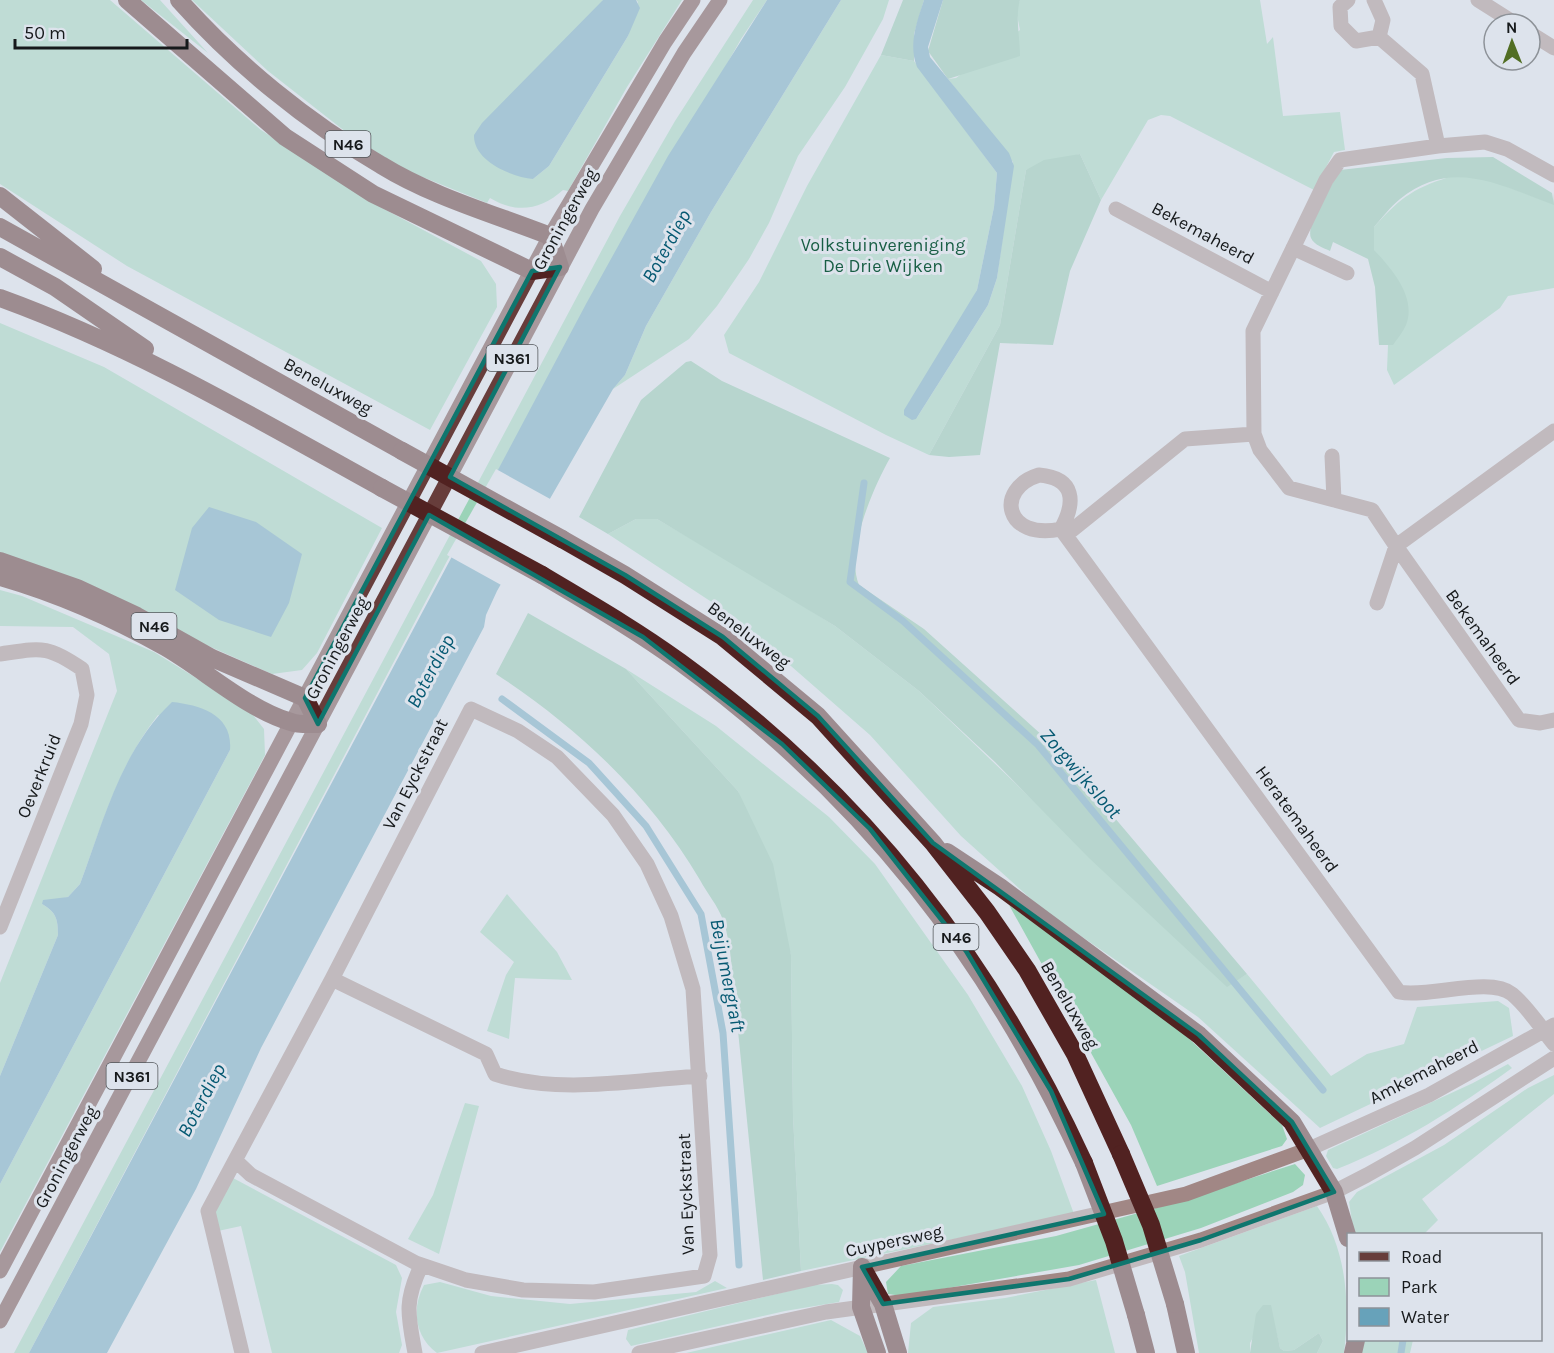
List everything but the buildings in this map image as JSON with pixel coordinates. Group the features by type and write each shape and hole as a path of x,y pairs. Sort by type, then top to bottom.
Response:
{"highway":[{"name":"N46","path":"127,0 285,137 373,194 532,271"},
{"name":"N46","path":"179,0 264,81 327,129 382,166 431,190 550,236"},
{"name":"N46","path":"0,196 139,306"},
{"name":"Beneluxweg","path":"0,227 625,575 723,638 818,716 933,843 987,912 1027,970 1075,1054 1151,1225 1175,1304 1186,1353"},
{"path":"532,271 560,267 550,236"},
{"name":"N46","path":"0,257 55,287 203,389"},
{"name":"N46","path":"0,298 107,340 203,389 542,575 643,637 711,685 802,762 870,830 917,884 994,992 1051,1091 1084,1163 1114,1241 1146,1353"},
{"name":"N46","path":"0,561 77,588 137,616 220,662 305,698"},
{"name":"N46","path":"0,576 133,630 215,678 256,706 292,723 318,724"},
{"path":"305,698 318,724"},
{"name":"N46","path":"933,843 1000,887 1199,1035 1292,1122 1334,1192 1347,1235"},
{"path":"862,1267 883,1304 897,1353"},
{"path":"862,1267 861,1307 877,1353"},
{"name":"N46","path":"1132,1353 1137,1315"}],"main road":[{"name":"Groningerweg","path":"0,1271 550,236 665,42 693,0"},
{"name":"Groningerweg","path":"0,1322 560,267 684,53 720,0"}],"street":[{"path":"1348,0 1340,7 1341,26 1356,40 1379,37 1422,74 1438,146"},
{"path":"1374,0 1383,20 1379,37"},
{"path":"1478,0 1497,12"},
{"name":"Bekemaheerd","path":"1554,175 1508,149 1485,142 1438,146 1340,160 1326,180 1253,332 1254,434 1260,450 1289,488 1372,510 1520,720 1540,723 1554,720"},
{"name":"Bekemaheerd","path":"1116,209 1272,292"},
{"path":"1293,248 1347,273"},
{"path":"1377,603 1396,546 1554,431"},
{"name":"Heratemaheerd","path":"1254,434 1185,439 1063,532 1399,992 1415,995 1498,986 1512,994 1549,1028"},
{"path":"1332,456 1334,500"},
{"name":"Oeverkruid","path":"0,654 33,649 56,651 82,669 87,695 81,724 0,927"},
{"name":"Van Eyckstraat","path":"471,709 518,731 557,757 613,815 647,864 671,916 693,989 700,1076 710,1255 704,1276 594,1292 535,1290 466,1280 421,1266 251,1175 236,1161 471,709"},
{"path":"332,979 486,1054 495,1074 522,1082 587,1083 700,1076"},
{"path":"1549,1028 1554,1044"},
{"name":"Amkemaheerd","path":"1309,1149 1429,1095 1549,1028"},
{"path":"639,1353 790,1319 1068,1279 1201,1240 1334,1192 1415,1148 1554,1058"},
{"name":"Cuypersweg","path":"482,1353 1186,1194 1309,1149"},
{"path":"236,1161 208,1211 215,1250 242,1353"},
{"path":"415,1353 407,1311 411,1287 421,1266"}],"highlighted area":[{"path":"560,267 450,477 625,575 723,637 818,716 933,843 1199,1035 1292,1122 1334,1192 1201,1240 1069,1279 883,1304 862,1267 1104,1214 1051,1091 966,951 870,829 782,744 643,637 429,515 318,724 305,698 532,271"}],"green space":[{"path":"0,0 110,0 261,130 373,203 481,261 496,284 497,307 430,430 127,266 0,184"},
{"path":"141,0 160,0 208,53"},
{"path":"192,0 603,0 533,179 549,166 628,36 638,2 636,0 682,0 627,87 568,191 563,190 537,206 519,208 490,198 487,203 383,161 268,71"},
{"path":"753,0 767,0 741,39 447,561 29,1353 14,1353 620,216 675,121"},
{"path":"841,0 889,0 883,19 845,87 798,156 769,223 749,259 717,306 689,339 613,389 625,375 646,326 711,212"},
{"path":"903,0 924,0 914,34 914,61 881,55"},
{"path":"943,0 1020,0 1018,20 1020,56 948,79 928,51"},
{"name":"Volkstuinvereniging De Drie Wijken","path":"1020,0 1260,0 1267,44 1273,37 1283,116 1340,112 1345,150 1334,152 1314,190 1170,116 1161,115 1148,120 1101,200 1080,154 1026,170 1000,325 929,455 729,353 724,335 759,282 807,186 881,55 914,61 997,173 994,207 977,290 916,419 988,305 997,278 1013,162 948,79 956,78 1020,30 1016,10"},
{"path":"1080,154 1101,200 1070,271 1053,345 1000,343 980,455 949,457 929,455 1000,325 1026,170 1044,160"},
{"path":"1493,157 1552,193 1554,205 1495,183 1457,177 1438,179 1419,186 1400,199 1374,227 1374,250 1388,265 1400,284 1408,304 1408,314 1405,328 1393,345 1379,345 1375,287 1368,259 1333,242 1330,251 1311,238 1310,232 1316,214 1340,170 1447,158"},
{"path":"1456,175 1484,178 1553,204 1554,193 1554,288 1508,296 1500,308 1394,385 1387,370 1388,345 1393,345 1374,250 1374,227 1393,207 1410,194"},
{"path":"0,323 104,367 382,528 317,653 302,670 272,674 0,554"},
{"path":"691,361 722,381 890,458 869,503 858,538 856,571 859,585 924,629 1053,745 1247,974 1227,987 1089,858 995,762 919,691 835,626 657,519 636,519 608,534 579,517 641,400 686,362"},
{"path":"636,519 657,519 758,578 835,626 919,691 1227,986 1247,974 1331,1076 1367,1054 1404,1044 1417,1007 1498,1001 1509,1008 1513,1036 1320,1128 1198,1017 1042,909 961,836 870,735 736,618 608,534"},
{"path":"0,590 22,596 154,652 250,711 264,729 265,755 0,1252 0,1184 230,750 158,715 144,734 122,774 80,884 68,897 42,904 55,916 58,935 0,1076 0,983 117,691 109,654 73,627 0,626"},
{"path":"528,613 626,669 738,791 773,864 791,955 793,1116 801,1271 763,1280 730,951 721,915 659,820 610,765 555,717 496,674"},
{"path":"626,669 716,726 829,817 875,864 968,995 1022,1086 1051,1151 1074,1214 801,1271 793,1116 791,955 738,791"},
{"path":"507,894 557,952 572,980 515,978 509,1039 487,1031 506,975 514,962 480,932"},
{"path":"1009,905 1171,1022 1282,1125 1287,1139 1282,1146 1157,1186 1131,1125"},
{"path":"1508,1064 1512,1068 1406,1137 1337,1169 1333,1168 1326,1156 1328,1150 1473,1083"},
{"path":"1554,1075 1554,1094 1422,1199 1438,1220 1425,1233 1354,1233 1349,1202 1357,1192 1444,1145 1528,1088"},
{"path":"465,1103 479,1106 439,1254 408,1239 433,1195"},
{"path":"1295,1164 1305,1175 1303,1185 1293,1192 1201,1228 1079,1265 902,1296 888,1294 886,1282 901,1266 1056,1236 1181,1201"},
{"path":"233,1178 396,1265 402,1278 396,1312 402,1345 399,1353 272,1353 241,1226 218,1231 212,1211"},
{"path":"1317,1206 1335,1240 1344,1277 1347,1315 1344,1353 1317,1353 1323,1341 1319,1333 1294,1350 1284,1351 1280,1348 1270,1305 1250,1343 1250,1353 1199,1353 1185,1272 1179,1256"},
{"path":"1096,1280 1115,1353 908,1353 911,1323 933,1307 1005,1298"},
{"path":"715,1281 727,1288 437,1353 424,1339 417,1322 417,1304 424,1285 440,1282 491,1296 570,1304 696,1292"},
{"path":"814,1285 838,1285 843,1290 839,1302 785,1311 631,1346 626,1339 628,1330"},
{"path":"1263,1305 1271,1305 1280,1348 1284,1351 1294,1350 1319,1333 1323,1341 1317,1353 1250,1353 1256,1314"},
{"path":"831,1320 860,1336 868,1353 686,1353"},
{"path":"1360,1341 1413,1341 1410,1353 1358,1353"}],"water":[{"path":"603,0 636,0 640,8 628,36 549,166 533,179 515,175 495,166 480,153 475,144 474,135 482,123"},
{"name":"Boterdiep","path":"767,0 841,0 711,212 646,326 625,375 613,389 497,591 486,615 484,627 261,1048 196,1189 107,1353 29,1353 586,304 668,156"},
{"path":"924,0 943,0 928,47 930,57 1009,153 1014,166 997,278 988,305 916,419 912,420 904,415 904,410 977,290 994,207 997,173 917,67 913,41"},
{"path":"209,507 256,522 302,554 289,603 271,637 219,620 175,590 192,528"},
{"path":"172,702 204,709 221,720 230,738 230,750 0,1184 0,1076 58,935 55,917 42,904 43,900 68,897 80,884 106,811 127,764 154,721"}],"pier":[{"path":"496,469 552,500 503,586 447,555"}],"waterway":[{"name":"Zorgwijksloot","path":"864,483 850,582 903,621 1038,745 1323,1090"},
{"name":"Beijumergraft","path":"502,699 589,763 646,826 701,914 723,1033 739,1265"},
{"name":"Zorgwijksloot","path":"1401,1353 1403,1341"}]}
